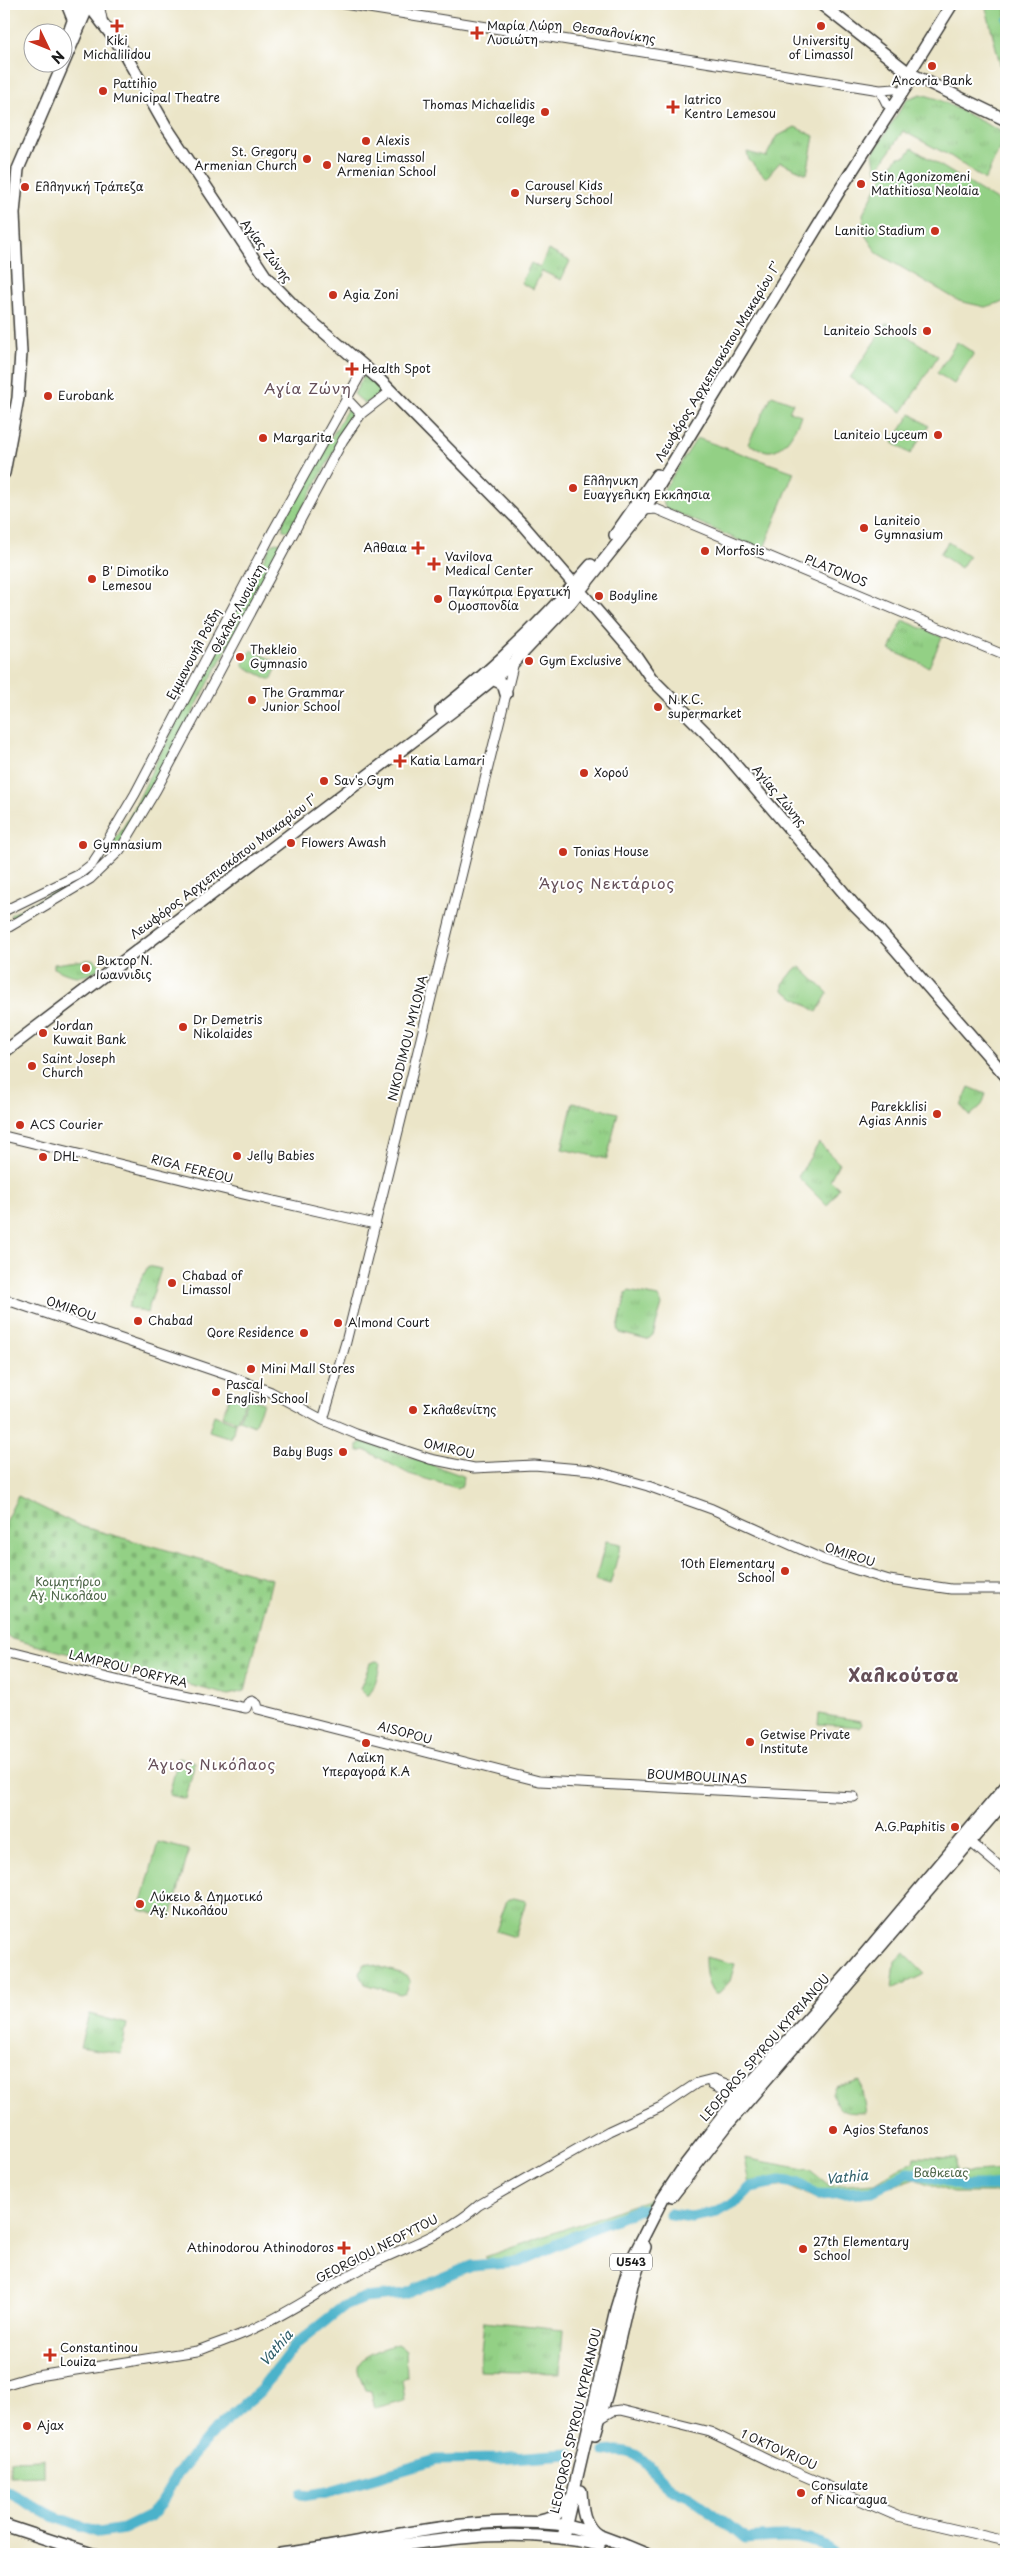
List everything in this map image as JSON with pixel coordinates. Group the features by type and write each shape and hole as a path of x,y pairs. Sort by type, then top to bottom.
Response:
{"main road":[{"path":"67,4 78,20"},
{"path":"4,473 9,416 21,353 14,214 16,184 20,161 56,80 70,54 78,20 79,4"},
{"path":"72,32 88,4"},
{"name":"Αγίας Ζώνης","path":"88,4 102,19 139,76 165,125 201,182 266,276 297,309 392,391 513,517 633,662 646,670 720,747 888,943 1006,1076"},
{"path":"821,4 909,73 1006,120"},
{"name":"Λεωφόρος Αρχιεπισκόπου Μακαρίου Γ’","path":"4,1047 463,693 575,590 673,452 816,223 907,85 909,73 952,4"},
{"path":"78,20 90,15 102,19"},
{"path":"56,80 58,72"},
{"name":"Λεωφόρος Αρχιεπισκόπου Μακαρίου Γ’","path":"4,1052 514,662 644,510 895,89 902,78 909,73"},
{"path":"492,680 503,684 506,694"},
{"name":"LEOFOROS SPYROU KYPRIANOU","path":"568,2532 581,2491 587,2452 616,2310 630,2263 672,2184 846,1976 967,1838 1006,1786"},
{"name":"LEOFOROS SPYROU KYPRIANOU","path":"967,1838 1006,1800"},
{"name":"LEOFOROS SPYROU KYPRIANOU","path":"568,2532 572,2499 607,2393 632,2284 656,2223 678,2188 742,2100"},
{"path":"581,2491 582,2512 595,2533 605,2539"},
{"path":"280,2554 472,2524 526,2522 555,2516 572,2499"},
{"path":"526,2522 605,2539 646,2554"},
{"path":"4,2525 92,2554"},
{"path":"332,2554 506,2534 536,2537 568,2532 632,2554"}],"street":[{"path":"98,4 102,19"},
{"name":"Θεσσαλονίκης","path":"344,4 880,90 895,89"},
{"path":"880,90 887,104"},
{"name":"Εμμανουήλ Ροΐδη","path":"4,911 39,896 84,871 109,838 135,794 346,398 365,366"},
{"name":"Θέκλας Λυσιώτη","path":"4,930 90,879 120,850 156,790 343,440 361,414 392,391"},
{"path":"346,398 361,414"},
{"path":"652,496 656,509"},
{"name":"PLATONOS","path":"644,510 656,509 1006,656"},
{"name":"NIKODIMOU MYLONA","path":"323,1420 375,1224 514,662"},
{"path":"84,871 90,879"},
{"name":"RIGA FEREOU","path":"4,1136 375,1224"},
{"name":"OMIROU","path":"4,1299 226,1375 271,1392 323,1420 356,1434 450,1464 474,1468 534,1465 592,1470 648,1486 712,1509 814,1556 896,1582 951,1589 1006,1589"},
{"name":"LAMPROU PORFYRA","path":"4,1652 144,1687 246,1708 248,1703 252,1701 262,1709"},
{"name":"AISOPOU","path":"262,1709 539,1781"},
{"name":"BOUMBOULINAS","path":"539,1781 854,1797"},
{"path":"967,1838 1006,1872"},
{"name":"GEORGIOU NEOFYTOU","path":"684,2093 697,2083 713,2079 726,2084 742,2100"},
{"name":"GEORGIOU NEOFYTOU","path":"4,2386 30,2377 197,2350 252,2330 340,2280 437,2234 462,2220 479,2205 581,2147 684,2093 709,2085 716,2085 742,2100"},
{"name":"1 OKTOVRIOU","path":"607,2393 613,2404 626,2411"},
{"name":"1 OKTOVRIOU","path":"598,2420 613,2411 626,2411 710,2432 774,2463 897,2516 1006,2540"}],"green space":[{"path":"985,4 1006,4 1006,88"},
{"path":"921,94 938,99 1006,134 985,180 952,157 903,131 876,172 873,153 907,99"},
{"path":"795,127 814,136 807,174 780,162 766,178 749,160 747,152 766,157 776,137"},
{"name":"Lanitio Stadium","path":"912,148 1006,206 1006,301 985,307 959,301 877,253 865,235 863,214 879,182 898,157 906,156"},
{"path":"548,250 570,261 561,280 542,271 533,289 521,283 531,263 540,268"},
{"path":"887,323 938,356 902,412 850,378"},
{"path":"957,342 974,353 954,384 937,373"},
{"path":"365,374 383,391 365,404 354,394"},
{"path":"772,395 793,403 789,411 801,415 789,439 779,448 767,451 748,444"},
{"path":"348,408 355,412 352,418 290,531 283,530 283,522 329,438 331,438"},
{"path":"911,414 929,426 910,454 892,442"},
{"path":"697,438 794,472 763,551 666,508 663,502 663,491"},
{"path":"275,542 282,545 132,827 119,845 91,872 89,870 100,859 126,822 270,547"},
{"name":"Laniteio Gymnasium","path":"948,542 969,556 961,568 940,554"},
{"path":"903,620 942,637 929,667 890,650"},
{"path":"251,650 279,663 271,680 243,666"},
{"path":"78,878 80,880 13,919 10,915"},
{"path":"94,959 101,966 84,976 66,974 54,968 54,964"},
{"path":"800,967 828,993 817,1012 783,990 783,984 795,969"},
{"path":"969,1087 986,1094 982,1105 970,1116 961,1106"},
{"path":"573,1102 618,1113 607,1159 562,1149"},
{"path":"819,1143 839,1163 830,1180 839,1188 827,1206 798,1177"},
{"path":"148,1266 161,1269 147,1313 128,1307"},
{"path":"629,1291 658,1297 662,1305 653,1335 647,1340 620,1333 618,1328 626,1294"},
{"path":"231,1393 246,1399 237,1421 222,1416"},
{"path":"248,1398 263,1403 254,1426 239,1420"},
{"path":"214,1415 236,1423 231,1438 209,1431"},
{"path":"362,1442 388,1449 463,1476 462,1486 457,1488 409,1474 365,1450 358,1452 358,1444"},
{"name":"Κοιμητήριο Αγ. Νικολάου","path":"18,1496 80,1526 272,1579 245,1691 228,1695 12,1639 4,1634 4,1524"},
{"path":"606,1541 621,1544 610,1585 595,1581"},
{"path":"380,1662 378,1675 369,1695 366,1695 360,1689 370,1663"},
{"path":"819,1714 861,1721 862,1724 859,1727 818,1724"},
{"path":"178,1758 195,1762 186,1799 169,1795"},
{"path":"158,1842 189,1850 171,1918 140,1910"},
{"path":"514,1898 526,1901 515,1937 496,1931 507,1900"},
{"path":"904,1953 925,1974 892,1989 895,1961"},
{"path":"705,1957 735,1964 730,1981 718,1994 714,1994 711,1990 706,1972"},
{"path":"368,1963 406,1975 410,1982 406,1992 400,1994 365,1984 360,1974 363,1965"},
{"path":"89,2014 127,2024 121,2054 80,2047"},
{"path":"860,2080 866,2113 843,2111 837,2105 832,2093 835,2087"},
{"name":"Βαθκειας","path":"914,2157 956,2158 957,2173 1006,2170 1006,2191 953,2193 916,2179 872,2194 819,2200 788,2186 750,2190 744,2158 810,2170 830,2186 875,2183 897,2169 913,2162"},
{"path":"650,2199 650,2205 519,2259 491,2262 485,2257"},
{"path":"484,2321 563,2329 560,2373 479,2371"},
{"path":"397,2344 406,2350 407,2377 402,2379 405,2400 375,2408 371,2391 365,2390 360,2378 359,2365 367,2356"},
{"path":"44,2459 44,2475 10,2476 10,2460"}],"waterway":[{"path":"1004,18 1006,25"},
{"name":"Vathia","path":"670,2214 691,2217 717,2212 737,2201 751,2187 781,2181 797,2183 819,2195 872,2191 908,2173 930,2176 962,2186 993,2186 1006,2183"},
{"name":"Vathia","path":"4,2490 52,2516 99,2533 124,2529 150,2516 161,2504 176,2475 215,2430 260,2391 296,2344 344,2306 364,2298 405,2294 471,2266 519,2262 598,2226 638,2210 649,2209"},
{"path":"605,2452 618,2451 636,2455 669,2487 690,2497 745,2539 793,2537 814,2542 835,2554"},
{"path":"302,2494 309,2495 327,2492 437,2460 498,2459 569,2454"}],"place":[{"name":"Kiki Michalilidou","path":"117,26"},
{"name":"University of Limassol","path":"821,26"},
{"name":"Μαρία Λώρη Λυσιώτη","path":"477,33"},
{"name":"Ancoria Bank","path":"932,66"},
{"name":"Pattihio Municipal Theatre","path":"103,91"},
{"name":"Iatrico Kentro Lemesou","path":"673,107"},
{"name":"Thomas Michaelidis college","path":"545,112"},
{"name":"Alexis","path":"366,141"},
{"name":"St. Gregory Armenian Church","path":"307,159"},
{"name":"Nareg Limassol Armenian School","path":"327,165"},
{"name":"Stin Agonizomeni Mathitiosa Neolaia","path":"861,184"},
{"name":"Ελληνική Τράπεζα","path":"25,187"},
{"name":"Carousel Kids Nursery School","path":"515,193"},
{"name":"Lanitio Stadium","path":"935,231"},
{"name":"Agia Zoni","path":"333,295"},
{"name":"Laniteio Schools","path":"927,331"},
{"name":"Health Spot","path":"352,369"},
{"name":"Eurobank","path":"48,396"},
{"name":"Laniteio Lyceum","path":"938,435"},
{"name":"Margarita","path":"263,438"},
{"name":"Ελληνικη Ευαγγελικη Εκκλησια","path":"573,488"},
{"name":"Laniteio Gymnasium","path":"864,528"},
{"name":"Αλθαια","path":"418,548"},
{"name":"Morfosis","path":"705,551"},
{"name":"Vavilova Medical Center","path":"434,564"},
{"name":"B' Dimotiko Lemesou","path":"92,579"},
{"name":"Bodyline","path":"599,596"},
{"name":"Παγκύπρια Εργατική Ομοσπονδία","path":"438,599"},
{"name":"Thekleio Gymnasio","path":"240,657"},
{"name":"Gym Exclusive","path":"529,661"},
{"name":"The Grammar Junior School","path":"252,700"},
{"name":"N.K.C. supermarket","path":"658,707"},
{"name":"Katia Lamari","path":"400,761"},
{"name":"Χορού","path":"584,773"},
{"name":"Sav's Gym","path":"324,781"},
{"name":"Flowers Awash","path":"291,843"},
{"name":"Gymnasium","path":"83,845"},
{"name":"Tonias House","path":"563,852"},
{"name":"Βικτορ Ν. Ιωαννιδις","path":"86,968"},
{"name":"Dr Demetris Nikolaides","path":"183,1027"},
{"name":"Jordan Kuwait Bank","path":"43,1033"},
{"name":"Saint Joseph Church","path":"32,1066"},
{"name":"Parekklisi Agias Annis","path":"937,1114"},
{"name":"ACS Courier","path":"20,1125"},
{"name":"Jelly Babies","path":"237,1156"},
{"name":"DHL","path":"43,1157"},
{"name":"Chabad of Limassol","path":"172,1283"},
{"name":"Chabad","path":"138,1321"},
{"name":"Almond Court","path":"338,1323"},
{"name":"Qore Residence","path":"304,1333"},
{"name":"Mini Mall Stores","path":"251,1369"},
{"name":"Pascal English School","path":"216,1392"},
{"name":"Σκλαβενίτης","path":"413,1410"},
{"name":"Baby Bugs","path":"343,1452"},
{"name":"10th Elementary School","path":"785,1571"},
{"name":"Getwise Private Institute","path":"750,1742"},
{"name":"Λαϊκη Υπεραγορά Κ.Α","path":"366,1743"},
{"name":"A.G.Paphitis","path":"955,1827"},
{"name":"Λύκειο & Δημοτικό Αγ. Νικολάου","path":"140,1904"},
{"name":"Agios Stefanos","path":"833,2130"},
{"name":"Athinodorou Athinodoros","path":"344,2248"},
{"name":"27th Elementary School","path":"803,2249"},
{"name":"Constantinou Louiza","path":"50,2355"},
{"name":"Ajax","path":"27,2426"},
{"name":"Consulate of Nicaragua","path":"801,2493"}],"district":[{"name":"Αγία Ζώνη","path":"308,389"},
{"name":"Άγιος Νεκτάριος","path":"607,884"},
{"name":"Χαλκούτσα","path":"904,1676"},
{"name":"Άγιος Νικόλαος","path":"212,1765"}]}
